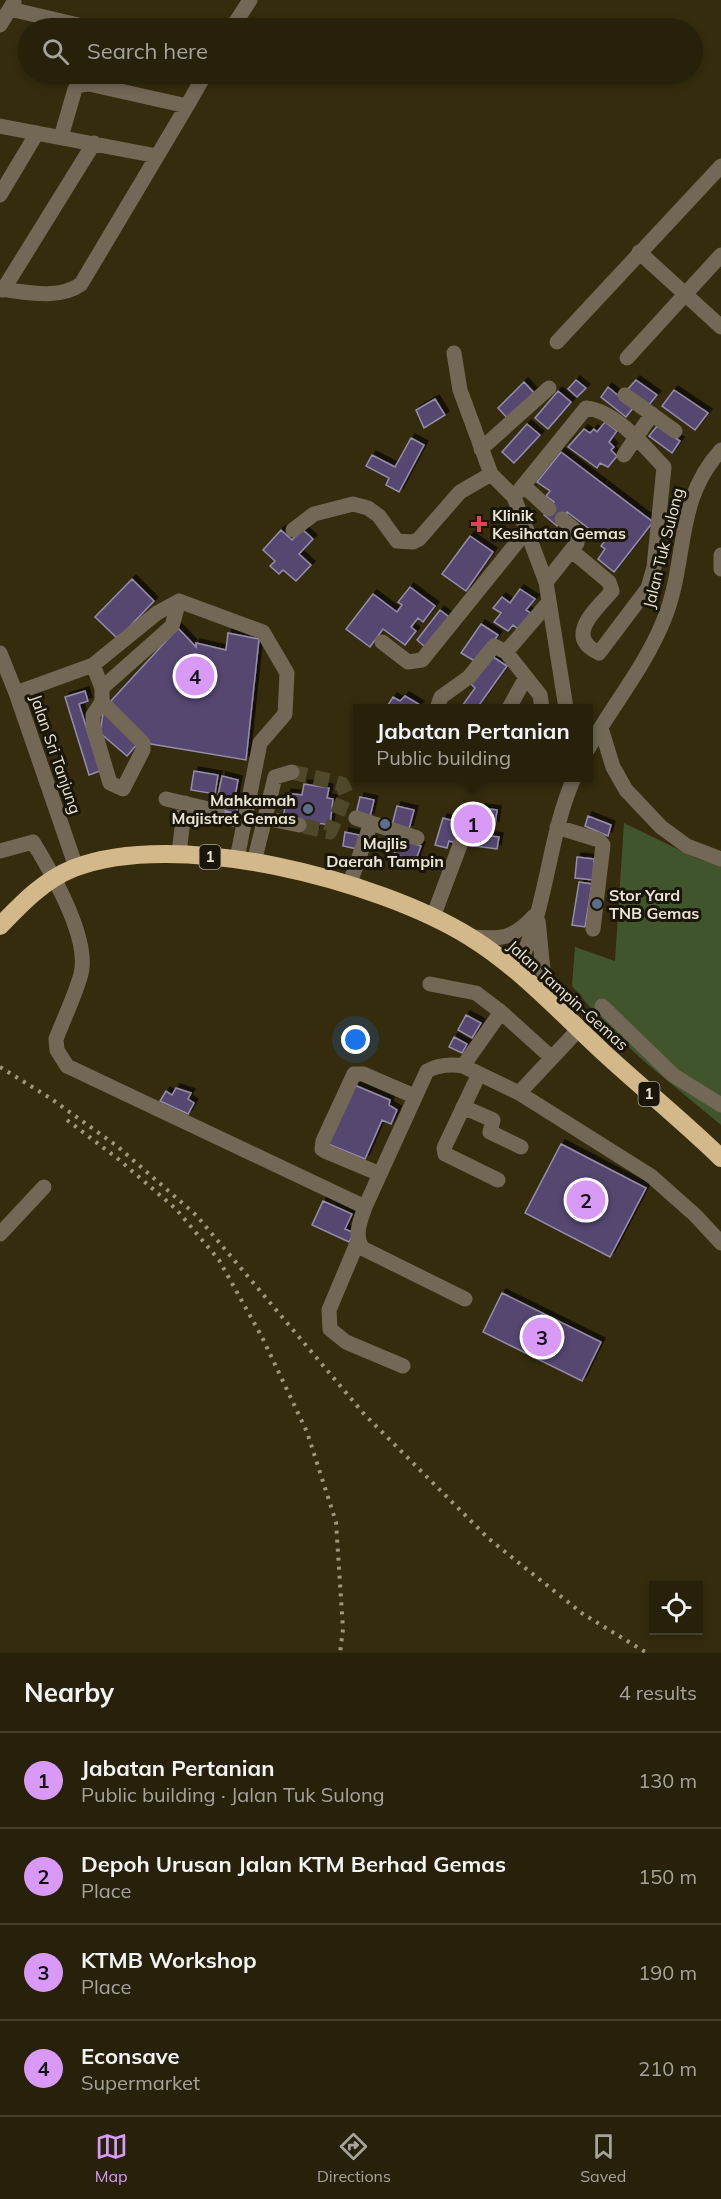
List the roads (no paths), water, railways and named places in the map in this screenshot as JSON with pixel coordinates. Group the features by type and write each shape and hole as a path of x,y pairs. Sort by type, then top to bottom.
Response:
{"highway":[{"name":"Jalan Tampin-Gemas","path":"0,926 22,903 55,877 76,867 114,856 179,853 246,861 302,872 391,899 433,917 470,937 516,970 721,1158"}],"street":[{"path":"237,18 245,1"},
{"path":"0,25 13,5 57,18"},
{"path":"61,137 75,89 80,85 89,84 188,106"},
{"path":"94,143 1,290 55,293 71,291 81,284 200,84"},
{"path":"0,126 157,156"},
{"path":"0,195 37,133"},
{"path":"556,342 721,166"},
{"path":"639,252 721,327"},
{"path":"627,358 721,255"},
{"path":"454,354 460,390 491,474 549,508"},
{"path":"481,449 549,388"},
{"path":"626,395 675,431"},
{"path":"519,491 586,408 596,409 630,432 664,467 654,567 648,588 599,653 590,648 582,634 583,625 612,591 609,582 572,551"},
{"path":"624,455 630,432 647,410"},
{"name":"Jalan Tuk Sulong","path":"593,739 651,649 664,621 676,586 687,512 704,471 721,450"},
{"path":"293,530 314,514 353,504 368,508 379,516 397,541 413,542 460,492 491,474"},
{"path":"519,491 527,530 546,582 565,704"},
{"path":"546,582 577,543 573,528 562,519"},
{"path":"382,642 408,662 422,660 527,530"},
{"path":"721,555 721,569"},
{"path":"93,665 102,695 143,742 143,750 123,789 110,783 93,726 93,715 102,695 172,626 179,601"},
{"path":"16,693 93,665 157,613 179,601 263,632 287,673 285,714 260,743 246,861"},
{"path":"506,652 549,602"},
{"path":"438,704 441,697 469,677 494,646 506,652 525,679 540,695 541,704"},
{"name":"Jalan Sri Tanjung","path":"0,653 76,867"},
{"path":"511,704 525,679"},
{"path":"593,739 626,790 661,827 687,846 721,859"},
{"path":"246,861 265,818 275,777 292,772"},
{"path":"516,970 528,947 557,827 572,782"},
{"path":"166,799 217,811"},
{"path":"179,853 185,803"},
{"path":"265,818 299,825"},
{"path":"356,818 417,838"},
{"path":"433,917 469,821"},
{"path":"349,886 372,823"},
{"path":"557,827 599,840 603,845 593,929"},
{"path":"0,852 33,842 55,877 83,947 81,973 56,1039 57,1050 67,1066 365,1207"},
{"path":"470,937 503,938 514,934 521,930 537,912"},
{"path":"537,912 545,984 556,1008"},
{"path":"430,984 476,993 501,1012 552,1058"},
{"path":"602,1006 673,1076 721,1105"},
{"path":"463,1066 501,1012"},
{"path":"519,1093 579,1029"},
{"path":"403,1366 346,1342 330,1329 329,1310 355,1248 358,1226 365,1207 414,1096 427,1071 434,1067 454,1064 463,1066 519,1093 651,1176 695,1215 721,1243"},
{"path":"380,1174 325,1151 322,1149 323,1141 354,1074 363,1074 414,1096"},
{"path":"479,1074 444,1148 446,1154 498,1180"},
{"path":"464,1107 493,1120 490,1132 521,1147"},
{"path":"0,1234 44,1187"},
{"path":"355,1248 362,1248 465,1299"}],"tunnel":[{"path":"292,772 342,784 346,793 330,832 299,825"}],"railway":[{"path":"0,1067 50,1098 117,1146 196,1215 364,1414 489,1539 583,1614 647,1653"},
{"path":"67,1120 117,1158 176,1209 219,1260 262,1337 307,1432 336,1522 343,1629 340,1653"}],"place":[{"name":"Klinik Kesihatan Gemas","path":"479,524"},
{"name":"Econsave","path":"195,676"},
{"name":"Mahkamah Majistret Gemas","path":"308,809"},
{"name":"Majlis Daerah Tampin","path":"385,824"},
{"name":"Jabatan Pertanian","path":"473,824"},
{"name":"Stor Yard TNB Gemas","path":"597,904"},
{"name":"Depoh Urusan Jalan KTM Berhad Gemas","path":"586,1200"},
{"name":"KTMB Workshop","path":"542,1337"}]}
